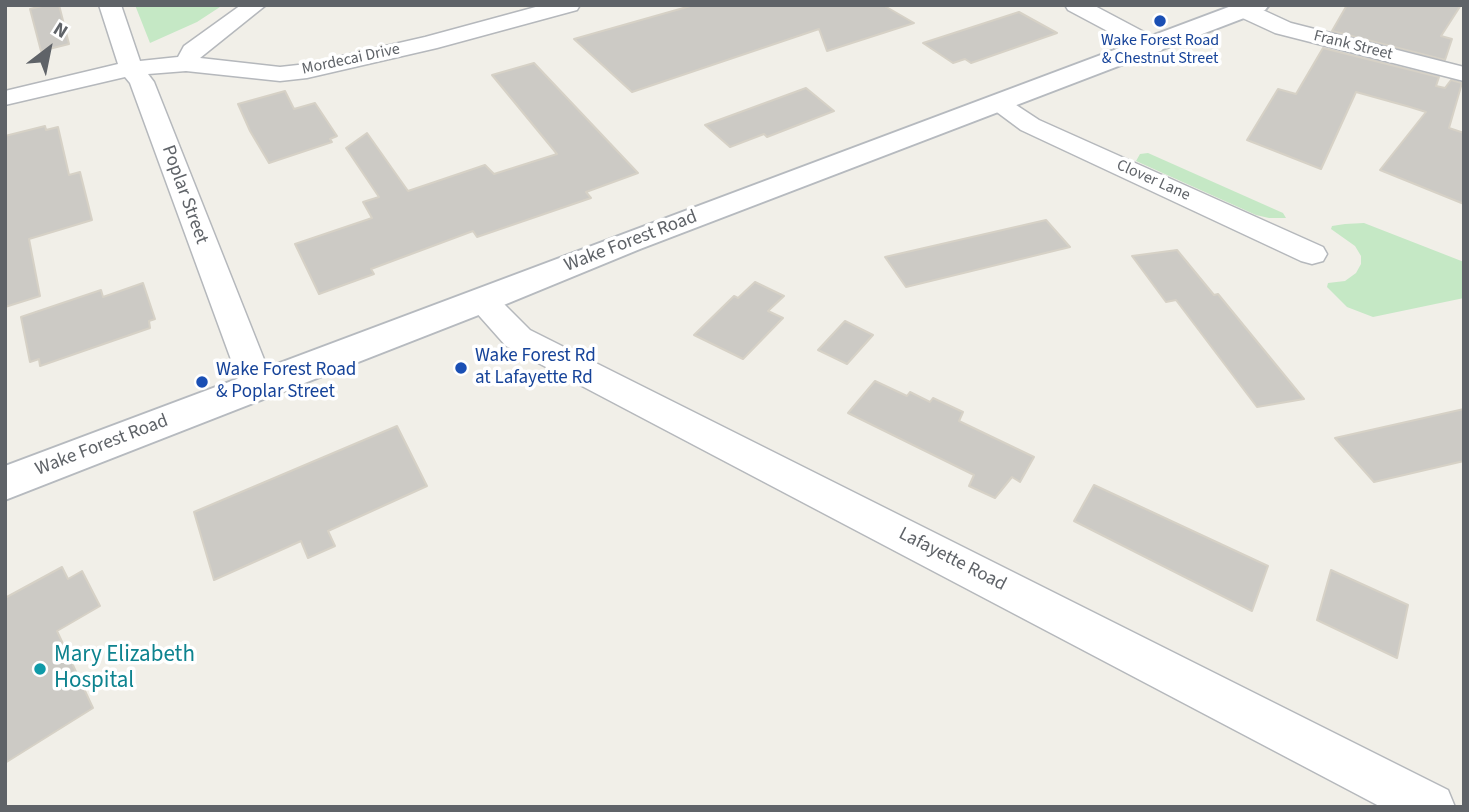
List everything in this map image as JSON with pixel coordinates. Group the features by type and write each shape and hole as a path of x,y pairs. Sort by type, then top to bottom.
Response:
{"main road":[{"name":"Wake Forest Road","path":"5,482 482,302 629,242 1251,8"}],"street":[{"name":"Poplar Street","path":"110,5 131,69 142,82 258,387"},
{"path":"186,64 191,51 255,5"},
{"name":"Mordecai Drive","path":"5,98 101,74 186,64 280,74 307,71 429,43 569,5"},
{"path":"1076,5 1153,46"},
{"name":"Frank Street","path":"1251,8 1283,28 1464,74"},
{"name":"Clover Lane","path":"998,104 1030,125 1311,254"},
{"name":"Lafayette Road","path":"482,302 518,338 1430,807"}],"green space":[{"path":"135,5 223,5 197,22 150,43"},
{"path":"1148,153 1283,213 1286,218 1256,215 1136,161 1140,154"},
{"path":"1364,223 1464,262 1464,298 1373,317 1347,307 1327,287 1328,283 1345,281 1356,273 1361,264 1361,256 1355,246 1331,229 1332,226"}],"building":[{"path":"59,5 69,44 41,51 30,9"},
{"path":"694,5 883,5 914,23 827,51 819,29 632,92 574,39"},
{"path":"1347,5 1461,5 1441,36 1452,39 1445,60 1332,31"},
{"path":"1019,12 1057,33 971,63 965,59 953,63 923,43"},
{"path":"1323,48 1439,77 1436,86 1445,88 1451,80 1462,83 1449,128 1464,133 1464,204 1380,170 1426,112 1410,107 1356,92 1321,169 1247,140 1278,89 1296,94"},
{"path":"534,63 638,173 586,192 591,198 477,237 473,231 371,269 374,274 319,294 295,244 372,218 363,202 379,197 346,148 367,133 408,191 485,165 494,174 557,154 492,75"},
{"path":"806,88 834,111 767,137 764,134 730,147 705,125"},
{"path":"285,91 294,109 315,103 337,136 330,139 332,142 269,163 238,104"},
{"path":"45,126 46,130 58,127 69,175 80,172 92,220 29,239 40,296 5,307 5,136"},
{"path":"1046,220 1070,247 906,287 885,257"},
{"path":"1177,250 1214,295 1218,294 1304,399 1257,407 1176,300 1166,302 1132,256"},
{"path":"755,282 784,296 768,311 783,318 743,359 694,335 734,296 738,298"},
{"path":"143,283 155,319 149,321 150,328 40,366 39,359 30,362 21,317 101,290 103,297"},
{"path":"845,321 873,335 847,364 818,350"},
{"path":"875,381 907,396 910,392 930,402 933,398 963,412 959,421 1034,457 1020,482 1012,477 995,498 969,486 974,475 848,413"},
{"path":"1464,409 1464,461 1374,482 1335,438"},
{"path":"397,426 427,486 328,531 335,546 308,558 301,541 214,580 194,512"},
{"path":"1094,485 1268,566 1252,611 1074,521"},
{"name":"Mary Elizabeth Hospital","path":"62,567 68,579 82,571 100,606 57,631 93,708 5,763 5,598"},
{"path":"1331,570 1408,605 1397,658 1317,620"}],"place":[{"name":"Wake Forest Road & Chestnut Street","path":"1160,21"},
{"name":"Wake Forest Rd at Lafayette Rd","path":"461,368"},
{"name":"Wake Forest Road & Poplar Street","path":"202,382"},
{"name":"Mary Elizabeth Hospital","path":"40,669"}]}
